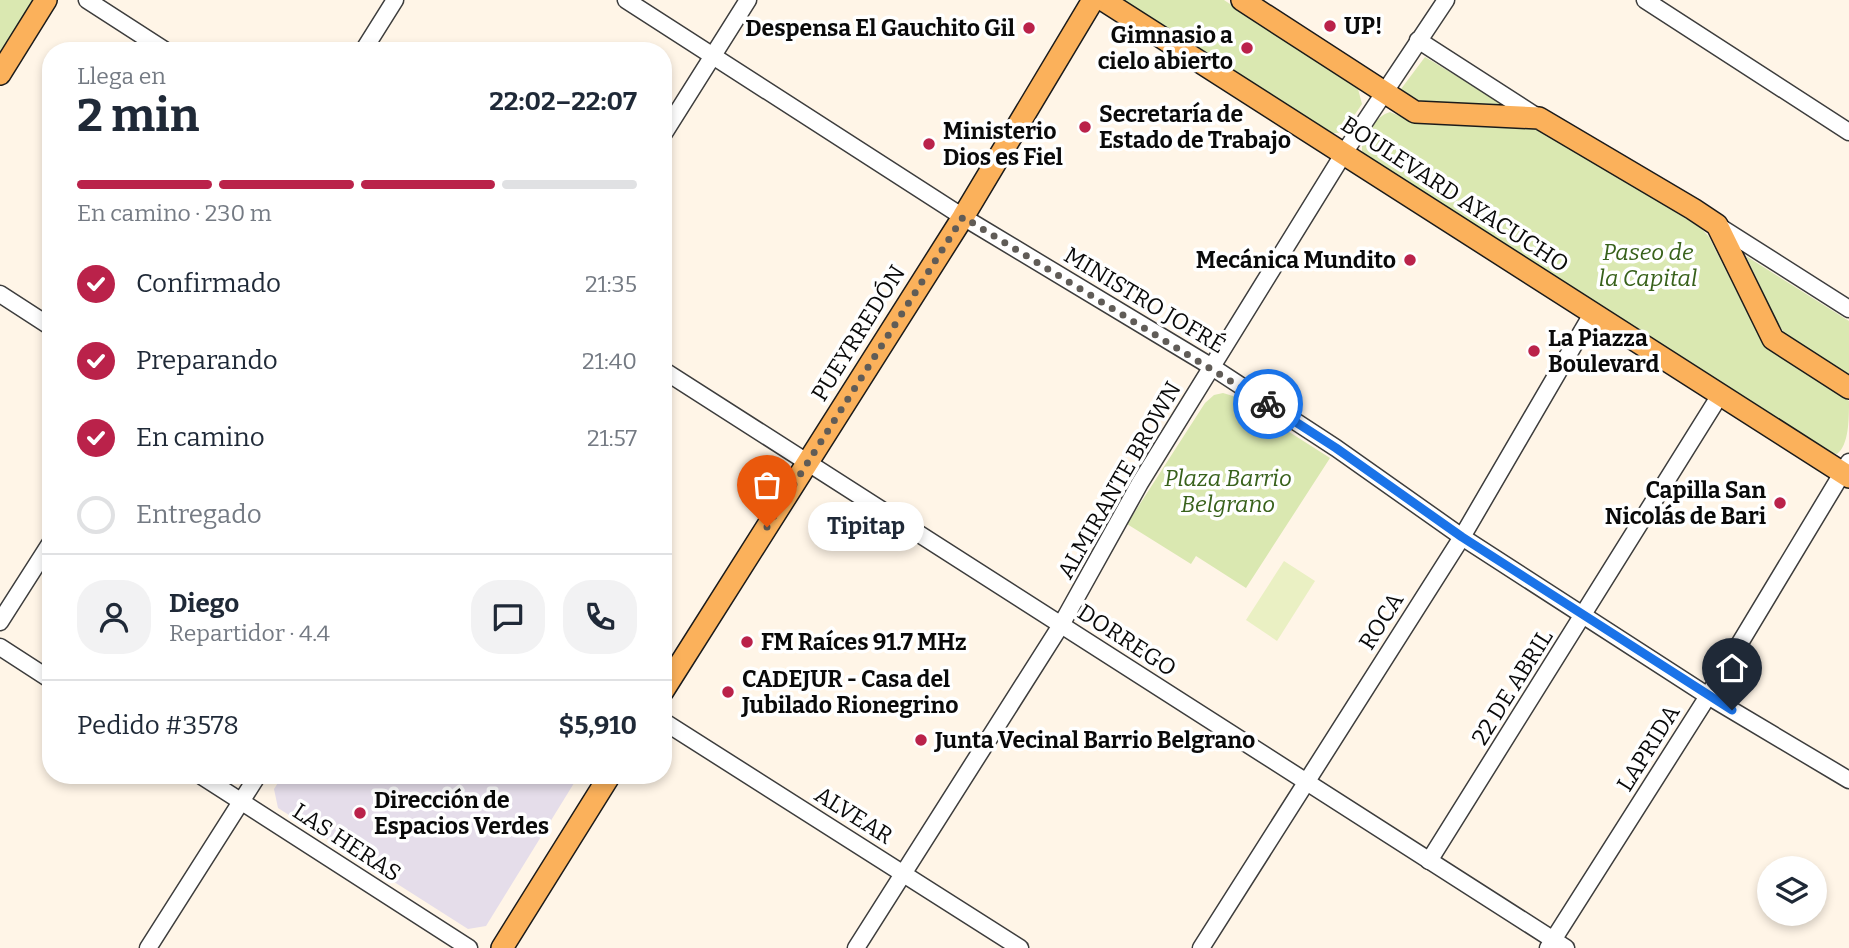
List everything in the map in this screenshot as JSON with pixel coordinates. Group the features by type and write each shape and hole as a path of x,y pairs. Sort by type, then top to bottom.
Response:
{"main road":[{"path":"0,74 46,0"},
{"name":"PUEYRREDÓN","path":"672,677 963,217 1094,0"},
{"name":"BOULEVARD AYACUCHO","path":"1103,0 1720,395 1847,470"},
{"name":"BOULEVARD AYACUCHO","path":"1242,0 1415,112 1539,118 1717,225"},
{"path":"1717,225 1773,339 1849,388"},
{"path":"502,948 604,784"}],"street":[{"path":"87,0 152,42"},
{"path":"369,42 396,0"},
{"name":"MINISTRO JOFRÉ","path":"626,0 963,217 1212,367 1336,448 1462,537 1708,696 1849,780"},
{"path":"672,121 748,0"},
{"name":"ALMIRANTE BROWN","path":"856,948 1061,625 1140,483 1344,153 1446,0"},
{"path":"1645,0 1849,132"},
{"name":"BOULEVARD AYACUCHO","path":"1418,40 1539,118"},
{"name":"BOULEVARD AYACUCHO","path":"1717,225 1849,309"},
{"path":"0,294 42,321"},
{"name":"ROCA","path":"1201,948 1462,537 1592,314"},
{"name":"DORREGO","path":"672,376 1556,945"},
{"name":"22 DE ABRIL","path":"1429,861 1585,616 1720,395"},
{"name":"LAPRIDA","path":"1556,945 1847,470"},
{"path":"0,622 42,556"},
{"path":"0,647 42,674"},
{"name":"ALVEAR","path":"672,727 1020,948"},
{"name":"LAS HERAS","path":"214,784 469,948"},
{"path":"148,948 252,784"}],"shaded area":[{"path":"277,784 573,784 486,926 468,929 278,808 274,789"}],"green space":[{"path":"0,0 34,0 0,54"},
{"path":"1123,0 1224,0 1358,89 1362,104 1343,132 1329,134"},
{"path":"1425,57 1500,104 1422,103 1401,89"},
{"name":"Paseo de la Capital","path":"1390,112 1419,124 1542,129 1701,228 1709,237 1762,342 1849,401 1848,431 1841,450 1837,454 1832,453 1365,156 1362,145 1367,133 1375,122"},
{"name":"Paseo de la Capital","path":"1746,256 1849,321 1849,375 1786,335 1778,324"},
{"name":"Plaza Barrio Belgrano","path":"1223,393 1233,396 1330,458 1246,588 1196,556 1191,564 1127,524 1205,403 1214,395"},
{"path":"1284,561 1315,581 1277,641 1246,620"}],"way so far":[{"path":"767,527 963,217 1212,367 1268,404"}],"place":[{"name":"UP!","path":"1330,26"},
{"name":"Despensa El Gauchito Gil","path":"1029,28"},
{"name":"Gimnasio a cielo abierto","path":"1247,48"},
{"name":"Secretaría de Estado de Trabajo","path":"1085,127"},
{"name":"Ministerio Dios es Fiel","path":"929,144"},
{"name":"Mecánica Mundito","path":"1410,260"},
{"name":"La Piazza Boulevard","path":"1534,351"},
{"name":"Capilla San Nicolás de Bari","path":"1780,503"},
{"name":"Tipitap","path":"767,527"},
{"name":"FM Raíces 91.7 MHz","path":"747,642"},
{"name":"CADEJUR - Casa del Jubilado Rionegrino","path":"728,692"},
{"name":"Junta Vecinal Barrio Belgrano","path":"921,740"},
{"name":"Dirección de Espacios Verdes","path":"360,813"}],"route":[{"path":"1268,404 1336,448 1462,537 1732,710"}]}
